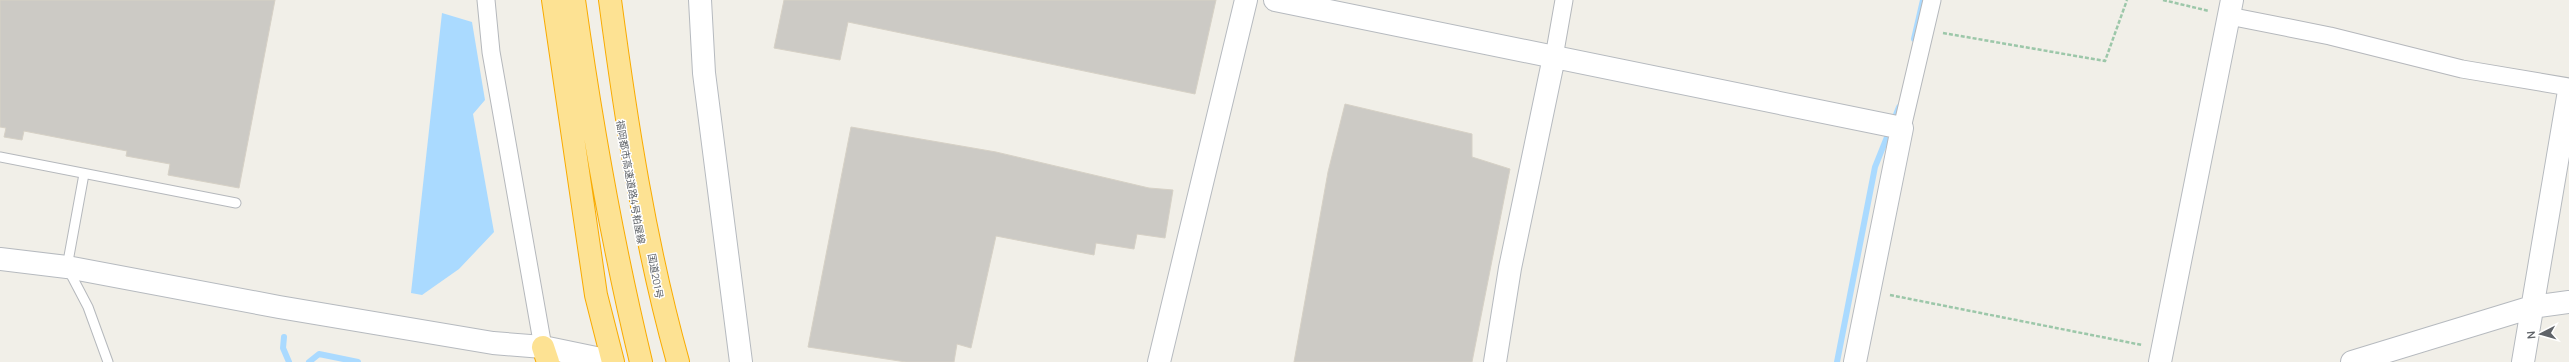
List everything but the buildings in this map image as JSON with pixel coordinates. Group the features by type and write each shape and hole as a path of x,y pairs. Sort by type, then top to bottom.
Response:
{"highway":[{"path":"554,0 605,360"},
{"path":"574,0 591,119 610,225 641,362"},
{"name":"福岡都市高速道路4号粕屋線","path":"601,0 637,221 668,362"},
{"name":"国道201号","path":"610,0 622,90 662,306 678,362"}],"street":[{"path":"486,0 492,60 546,355"},
{"path":"700,0 704,73 741,362"},
{"path":"1159,362 1246,0"},
{"path":"1275,0 1902,128"},
{"path":"1495,362 1510,268 1554,57 1564,0"},
{"path":"1855,362 1902,128 1932,0"},
{"path":"2161,356 2230,8 2330,36 2462,69 2569,87"},
{"path":"2523,362 2569,91"},
{"path":"0,259 67,267 493,343 546,355 605,360"},
{"path":"2352,362 2532,307 2569,302"}],"lane":[{"path":"0,157 236,204"},
{"path":"84,174 67,267 88,307 108,362"}],"path":[{"path":"1925,29 2105,61 2126,0"},
{"path":"2163,0 2230,8"},
{"path":"1870,291 2161,356"}],"water":[{"path":"442,13 472,22 485,100 473,114 494,232 459,269 422,295 411,293"}],"waterway":[{"path":"1914,39 1923,0"},
{"path":"1837,362 1875,167 1899,107"},
{"path":"284,337 283,348 289,362"},
{"path":"309,362 319,354 358,362"}]}
